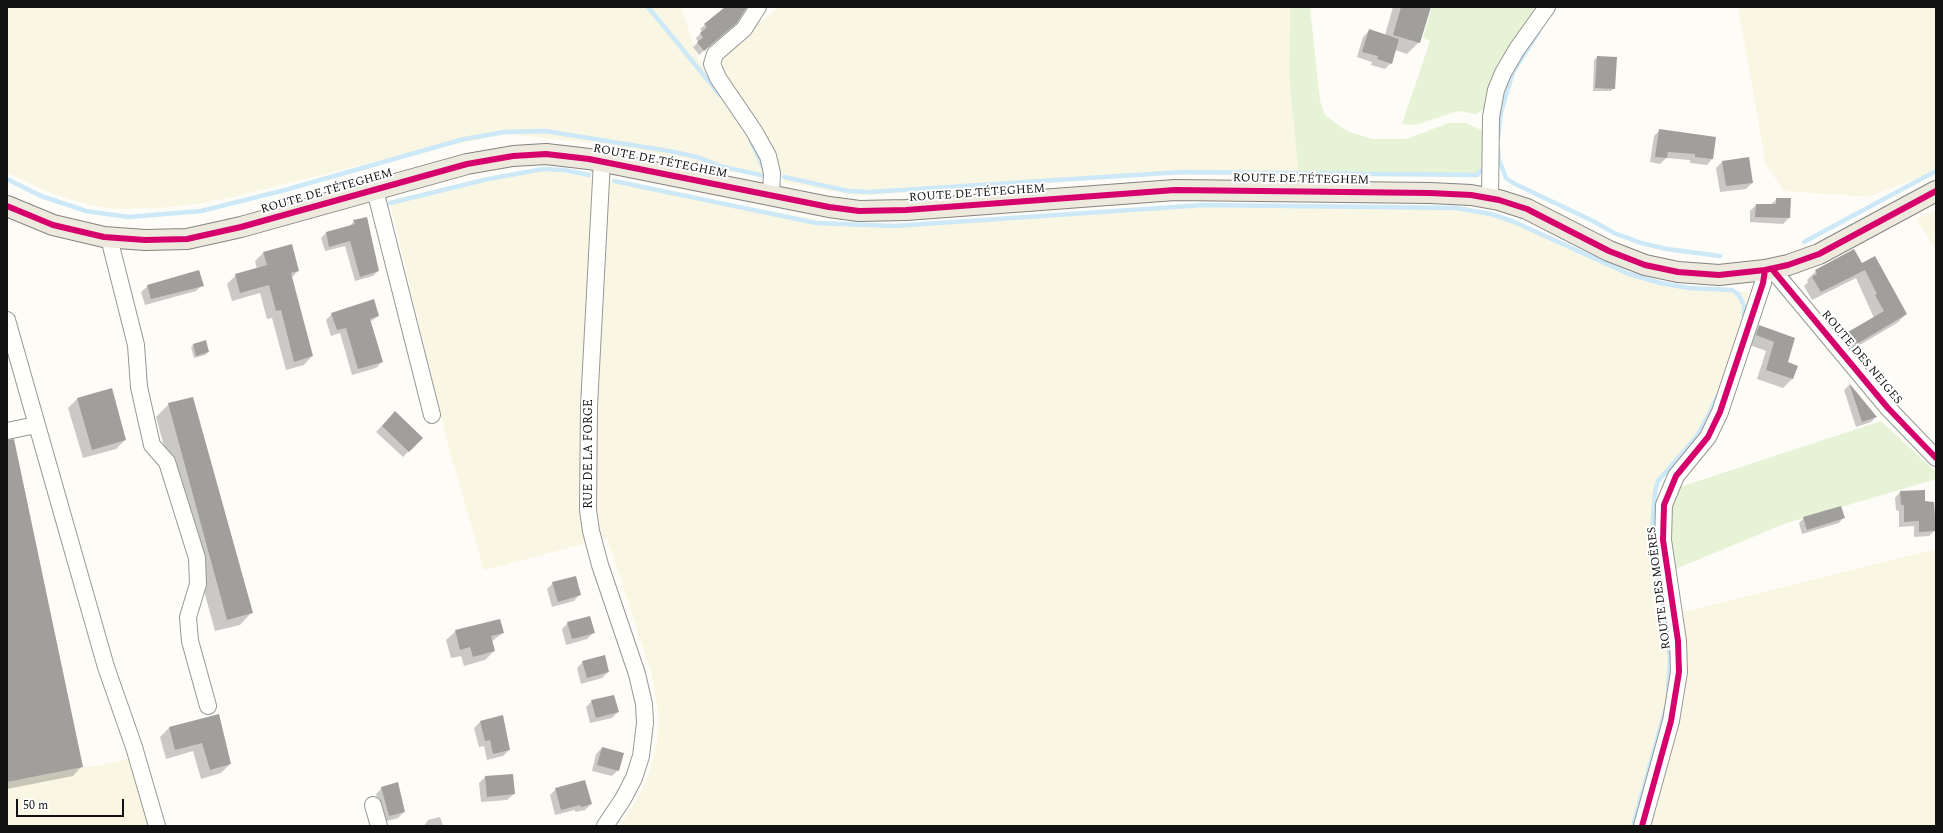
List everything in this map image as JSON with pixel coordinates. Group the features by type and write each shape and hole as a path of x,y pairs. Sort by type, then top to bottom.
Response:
{"main road":[{"name":"ROUTE DE TÉTEGHEM","path":"7,206 53,225 109,238 160,240 202,236 241,227 466,164 513,156 556,155 602,161 840,209 878,211 1189,189 1471,195 1490,198 1527,210 1609,251 1656,268 1706,275 1736,274 1769,270 1794,263 1828,250 1936,191"}],"street":[{"path":"758,7 744,29 715,54 712,64 718,78 764,147 772,173 771,195"},
{"path":"1490,198 1491,117 1496,90 1517,48 1547,7"},
{"name":"RUE DE LA FORGE","path":"602,161 589,406 588,510 591,531 602,571 637,674 642,694 645,724 642,751 634,778 623,799 605,826"},
{"path":"375,190 432,415"},
{"path":"109,238 136,345 139,387 152,445 167,462 197,558 198,584 188,618 190,641 208,706"},
{"name":"ROUTE DES NEIGES","path":"1769,270 1887,407 1936,458"},
{"name":"ROUTE DES MOËRES","path":"1642,826 1671,721 1679,677 1678,640 1663,540 1664,505 1676,476 1708,437 1720,412 1763,283 1769,270"},
{"path":"7,320 106,667 132,742 157,826"},
{"path":"7,431 36,425"},
{"path":"374,805 379,826"}],"shaded area":[{"path":"7,7 681,7 699,62 760,147 766,176 618,146 506,134 377,161 233,197 198,204 159,208 113,209 86,204 56,195 7,173"},
{"path":"779,7 1290,7 1289,76 1299,177 1177,174 859,196 784,183 774,149 720,74 720,62 722,55"},
{"path":"1738,7 1936,7 1936,171 1868,197 1784,191 1766,165"},
{"path":"539,168 847,225 890,226 1204,205 1308,205 1456,208 1491,214 1512,221 1629,274 1660,283 1689,288 1749,292 1717,397 1697,436 1658,481 1655,492 1652,530 1670,658 1669,679 1667,702 1633,826 620,826 641,792 648,777 658,737 659,716 651,671 607,538 484,570 448,445 390,203 486,177"},
{"path":"1936,210 1936,251 1916,219"},
{"path":"1936,549 1936,826 1651,826 1685,698 1688,667 1683,612"},
{"path":"131,759 150,826 7,826 7,782"}],"green space":[{"path":"1290,7 1310,7 1320,101 1325,115 1347,131 1372,139 1406,139 1449,123 1466,123 1481,130 1487,149 1477,175 1299,177 1289,76"},
{"path":"1432,7 1541,7 1487,107 1476,114 1458,111 1416,125 1402,124 1430,41 1423,38"},
{"path":"1881,421 1936,472 1936,479 1784,524 1673,570 1669,529 1674,489"}],"building":[{"path":"725,7 747,7 737,23 704,51 697,42 703,38 700,33 707,27 704,24"},
{"path":"1401,7 1431,7 1420,43 1393,35"},
{"path":"1369,29 1399,39 1392,64 1377,59 1378,56 1362,52"},
{"path":"1597,56 1617,57 1615,89 1595,88"},
{"path":"1659,129 1716,137 1713,159 1695,157 1695,154 1668,152 1667,158 1655,157"},
{"path":"1749,157 1753,183 1726,186 1722,161"},
{"path":"1776,198 1791,198 1790,218 1755,217 1756,204 1776,204"},
{"path":"367,217 379,271 360,277 350,241 329,247 326,232 355,224 353,220"},
{"path":"292,244 299,271 291,273 313,356 294,362 281,310 276,311 269,285 240,293 235,274 267,265 263,252"},
{"path":"1854,249 1862,263 1875,256 1907,314 1855,345 1848,332 1884,311 1875,295 1877,294 1865,270 1821,292 1812,277 1817,274 1815,270"},
{"path":"199,270 204,286 151,299 147,285"},
{"path":"374,299 379,316 370,319 383,362 358,369 346,328 337,330 331,313"},
{"path":"1759,325 1795,338 1788,362 1798,366 1793,379 1766,370 1774,342 1756,335"},
{"path":"206,340 209,352 196,356 193,344"},
{"path":"1849,383 1877,417 1862,422"},
{"path":"112,388 126,440 92,450 77,398"},
{"path":"193,397 253,613 227,620 168,403"},
{"path":"395,411 423,438 409,452 382,426"},
{"path":"14,439 83,767 7,782 7,440"},
{"path":"1925,490 1925,501 1934,502 1936,531 1919,532 1919,521 1904,522 1904,505 1901,505 1900,491"},
{"path":"1841,506 1845,518 1807,530 1803,517"},
{"path":"576,576 581,595 558,602 552,582"},
{"path":"590,616 595,633 572,639 567,622"},
{"path":"500,619 504,633 491,636 495,651 473,657 470,647 460,650 455,630"},
{"path":"605,655 609,672 587,678 582,661"},
{"path":"614,695 619,712 596,718 591,700"},
{"path":"219,714 231,764 210,770 202,743 175,750 169,727"},
{"path":"503,715 510,750 493,754 490,740 485,741 480,721"},
{"path":"602,747 624,753 619,771 597,765"},
{"path":"513,774 515,794 487,797 485,776"},
{"path":"585,780 592,804 581,807 580,805 561,810 555,788"},
{"path":"398,782 405,812 389,816 381,787"}],"waterway":[{"path":"648,7 720,95"},
{"path":"1498,138 1501,112 1513,72 1539,31"},
{"path":"7,179 41,196 86,211 128,217 201,211 285,190 464,139 505,132 545,131 669,151 697,157 723,167 766,176"},
{"path":"751,141 764,169"},
{"path":"1498,149 1499,160 1506,178 1515,184 1593,221 1614,233 1641,243 1667,249 1720,256"},
{"path":"784,177 848,191 870,192 1182,172 1477,175 1485,166"},
{"path":"390,203 488,179 543,169 564,170 589,175"},
{"path":"1804,242 1936,171"},
{"path":"614,181 816,223 894,226 1204,205 1456,208 1491,214 1512,221 1629,274 1660,283 1689,288 1732,290 1738,294 1744,305 1744,318"},
{"path":"1668,690 1670,658 1652,530 1655,492 1658,481 1697,436 1718,395"},
{"path":"1633,826 1666,707"}],"cycle path":[{"path":"7,206 53,225 104,237 145,240 187,239 241,227 467,164 513,156 546,154 589,159 829,207 859,211 906,210 1175,190 1430,193 1471,195 1499,200 1527,209 1609,251 1645,265 1678,272 1719,275 1765,270 1788,265 1819,254 1936,191"},
{"path":"1772,269 1887,407 1936,458"},
{"path":"1642,826 1671,721 1679,672 1678,641 1663,540 1664,505 1676,476 1708,437 1720,412 1763,283 1765,270"}]}
